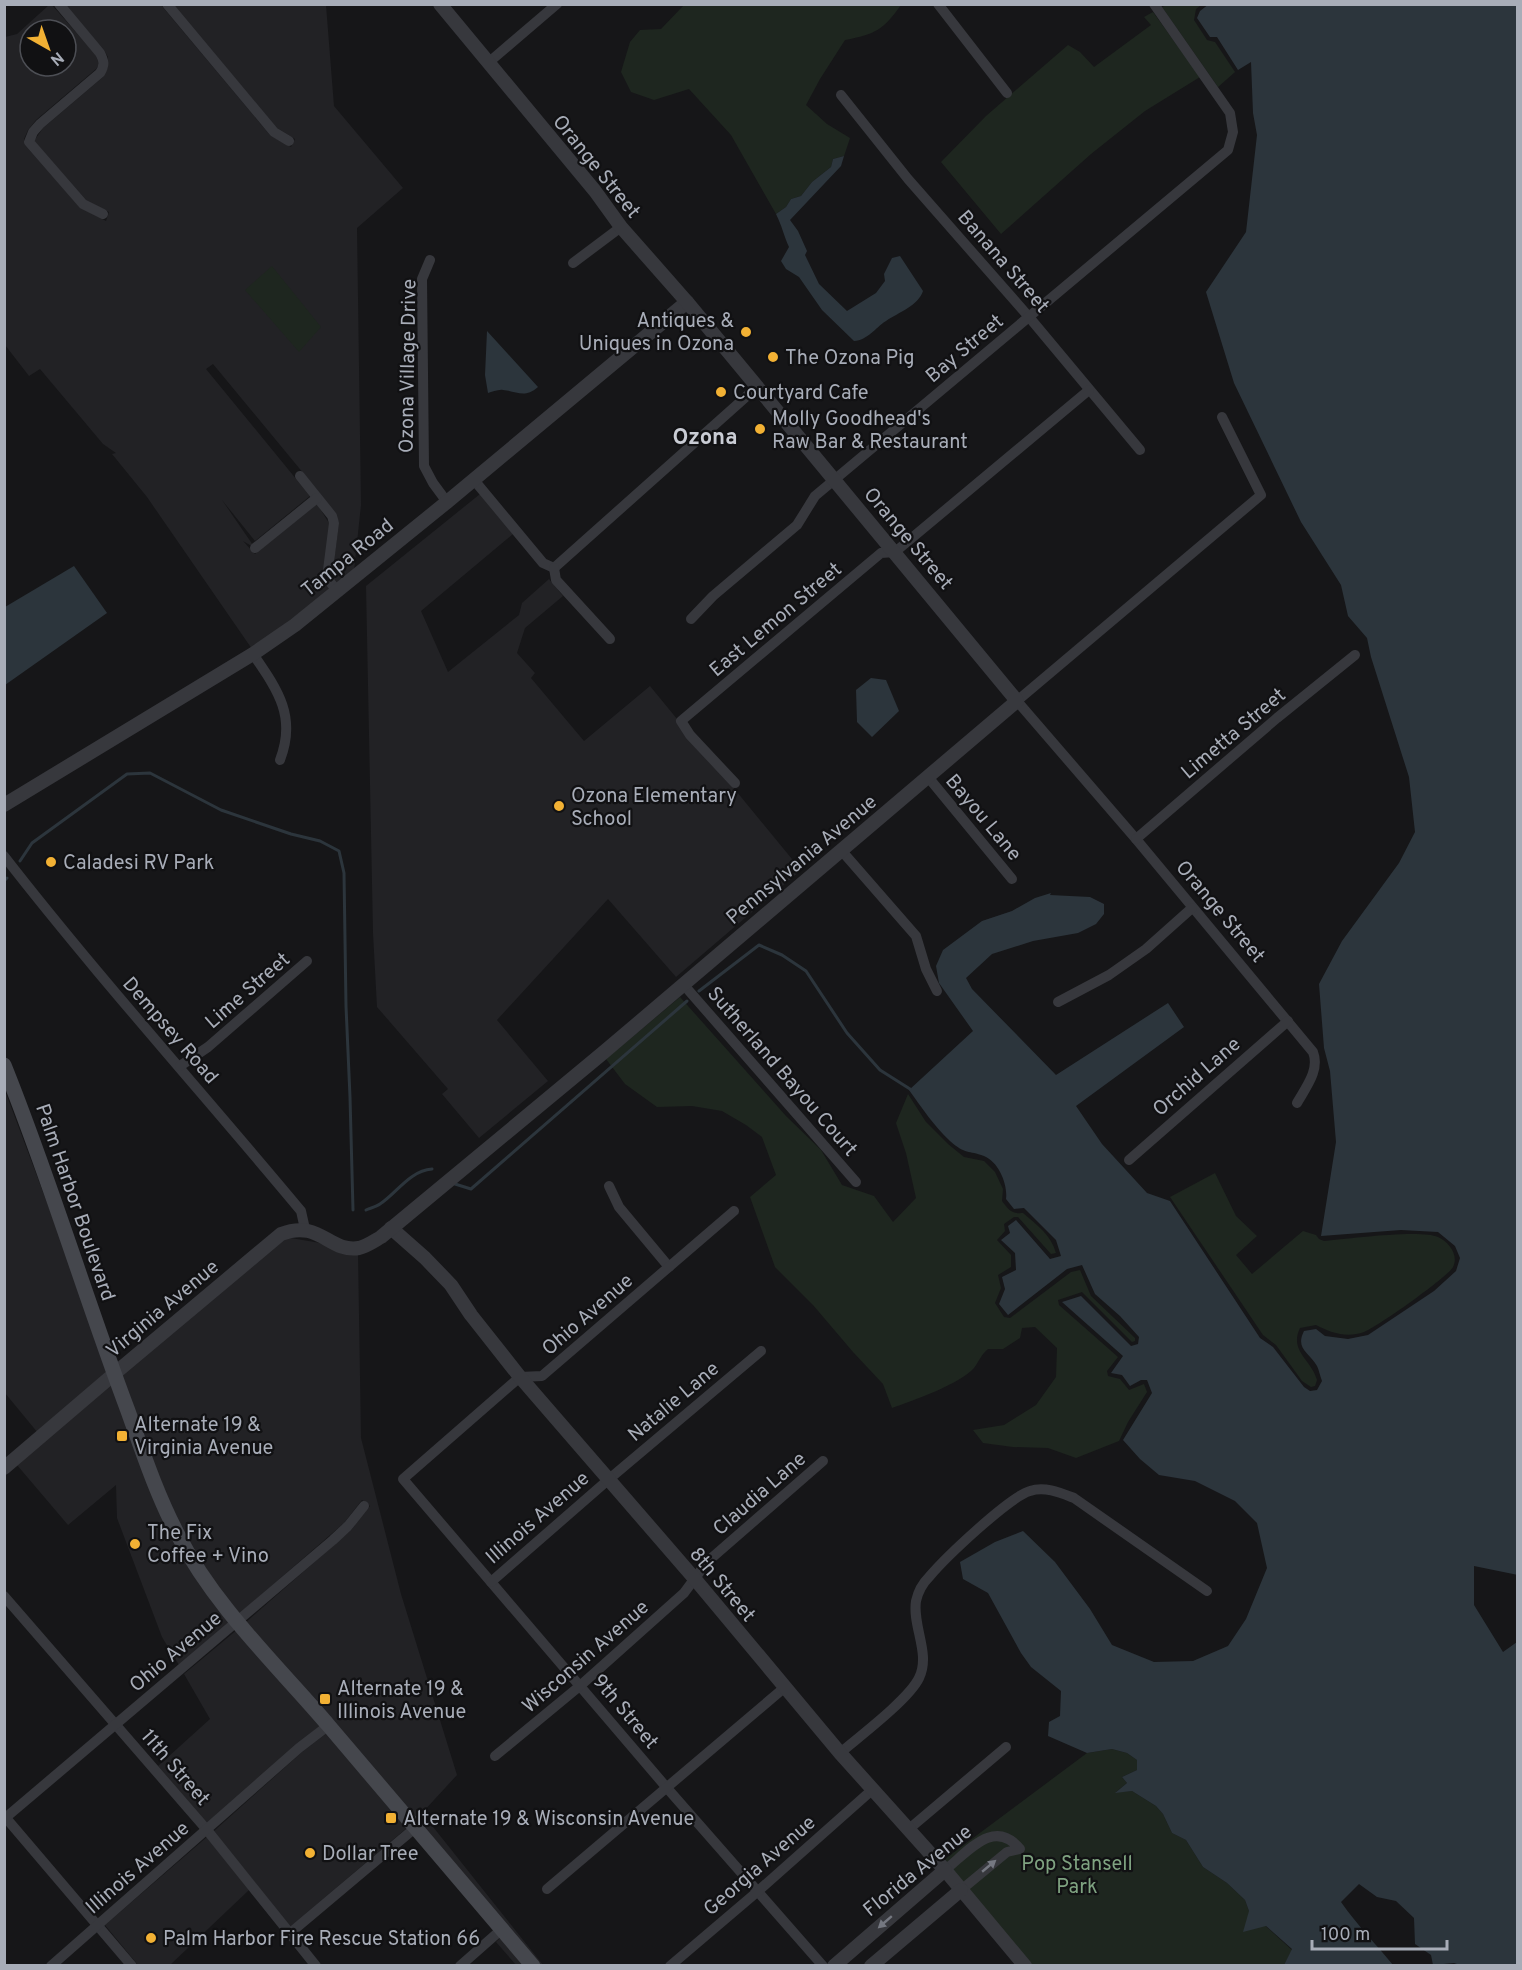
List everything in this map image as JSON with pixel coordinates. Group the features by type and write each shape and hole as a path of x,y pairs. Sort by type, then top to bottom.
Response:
{"main road":[{"name":"Palm Harbor Boulevard","path":"4,1065 55,1202 114,1374"},
{"path":"114,1374 158,1493 177,1534 200,1572 238,1622 329,1725 533,1965"}],"street":[{"path":"58,4 100,53 104,59 104,67 100,73 40,124 33,132 29,142 83,204 103,214"},
{"path":"167,4 274,132 289,141"},
{"name":"Orange Street","path":"440,4 595,191 621,227 687,302 1017,701 1136,839 1313,1052 1316,1069 1297,1103"},
{"path":"488,63 557,4"},
{"path":"938,4 1007,93"},
{"name":"Bay Street","path":"692,618 713,596 797,525 815,496 1228,150 1233,132 1230,113 1154,4"},
{"name":"Banana Street","path":"841,95 908,179 1029,317 1140,450"},
{"path":"573,263 621,227"},
{"name":"Ozona Village Drive","path":"430,260 422,279 424,466 447,502"},
{"name":"Tampa Road","path":"4,805 254,654 337,591 447,502 687,302"},
{"path":"554,568 758,387"},
{"name":"East Lemon Street","path":"735,783 704,751 681,721 881,553 895,552 1089,390"},
{"name":"Pennsylvania Avenue","path":"305,1229 345,1247 361,1248 381,1237 1261,495 1222,417"},
{"path":"300,476 332,516 334,523 327,578 337,591"},
{"path":"474,480 543,563 554,568"},
{"path":"255,548 317,498"},
{"path":"554,568 556,580 610,639"},
{"path":"254,654 272,681 283,704 288,726 280,760"},
{"name":"Limetta Street","path":"1136,839 1277,718 1355,655"},
{"name":"Bayou Lane","path":"928,777 1012,879"},
{"path":"841,850 915,936 926,969 937,991"},
{"name":"Dempsey Road","path":"4,856 124,1005 180,1066 301,1211 305,1229"},
{"path":"1058,1002 1109,975 1146,949 1192,908"},
{"name":"Lime Street","path":"180,1066 208,1047 307,961"},
{"name":"Sutherland Bayou Court","path":"683,984 856,1182"},
{"name":"Orchid Lane","path":"1129,1160 1288,1021"},
{"path":"609,1185 620,1207 669,1267"},
{"name":"Ohio Avenue","path":"404,1479 520,1377 542,1376 734,1211"},
{"name":"8th Street","path":"391,1228 451,1285 471,1315 520,1377 694,1578 784,1688 945,1870 1025,1965"},
{"name":"Virginia Avenue","path":"4,1468 281,1234 305,1229"},
{"name":"Natalie Lane","path":"608,1480 761,1351"},
{"name":"Claudia Lane","path":"694,1578 707,1562 823,1461"},
{"name":"9th Street","path":"404,1479 667,1788 823,1965"},
{"name":"Illinois Avenue","path":"490,1582 608,1480"},
{"path":"840,1753 911,1691 920,1676 923,1658 916,1599 928,1577 1012,1501 1030,1491 1058,1491 1074,1498 1207,1591"},
{"name":"Ohio Avenue","path":"5,1818 238,1622 348,1526 364,1506"},
{"name":"Wisconsin Avenue","path":"495,1756 581,1685 684,1593 694,1578"},
{"name":"11th Street","path":"4,1596 207,1830 316,1965"},
{"path":"547,1889 784,1688"},
{"name":"Illinois Avenue","path":"51,1965 303,1744 329,1725"},
{"path":"909,1829 1006,1747"},
{"name":"Georgia Avenue","path":"670,1965 872,1790"},
{"path":"5,1818 132,1965"},
{"path":"290,1934 415,1828"},
{"name":"Florida Avenue","path":"834,1965 985,1838 998,1834 1013,1840 1020,1849 1007,1852 871,1965"},
{"path":"460,1965 502,1929"}],"shaded area":[{"path":"1209,4 1517,5 1518,1575 1474,1566 1474,1605 1503,1652 1517,1642 1517,1965 1460,1965 1454,1963 1433,1965 1431,1955 1415,1944 1414,1918 1396,1901 1377,1897 1359,1884 1341,1902 1393,1965 1284,1965 1292,1949 1266,1926 1243,1932 1249,1911 1245,1900 1227,1883 1203,1867 1186,1840 1172,1833 1163,1814 1156,1806 1132,1791 1115,1793 1127,1783 1122,1777 1137,1770 1137,1760 1127,1753 1112,1749 1087,1753 1048,1736 1049,1722 1060,1716 1061,1691 1031,1667 988,1593 963,1579 960,1562 995,1542 1023,1531 1055,1562 1090,1609 1112,1645 1154,1662 1193,1661 1228,1646 1246,1619 1267,1568 1257,1523 1235,1501 1195,1481 1159,1475 1123,1440 1152,1393 1147,1380 1141,1380 1130,1386 1122,1375 1111,1373 1123,1356 1062,1302 1081,1296 1131,1346 1138,1344 1139,1337 1095,1294 1082,1265 1067,1269 1008,1315 999,1304 1005,1289 1002,1277 1016,1270 1015,1253 1001,1240 1010,1233 1008,1226 1016,1220 1050,1259 1061,1256 1056,1240 1024,1208 1014,1209 1006,1199 1004,1181 994,1163 950,1141 933,1123 909,1090 973,1031 939,983 936,966 943,950 982,921 1012,911 1035,898 1051,893 1050,895 1090,897 1104,904 1104,914 1096,924 1078,933 1033,941 992,954 966,978 972,989 1056,1075 1168,1003 1184,1027 1076,1106 1102,1144 1147,1193 1170,1201 1260,1338 1273,1347 1304,1387 1310,1391 1317,1390 1322,1381 1317,1366 1302,1346 1304,1331 1316,1329 1325,1336 1348,1339 1368,1335 1434,1291 1456,1271 1460,1258 1455,1246 1438,1232 1401,1230 1321,1236 1336,1142 1330,1071 1324,1048 1319,984 1342,941 1399,863 1415,832 1409,777 1367,638 1348,616 1341,585 1301,522 1234,383 1206,292 1246,232 1257,135 1253,113 1251,62 1238,70 1217,37 1210,37 1197,18 1200,11"},
{"path":"49,5 52,5 63,18 35,18"},
{"path":"65,5 161,5 270,135 291,147 295,139 277,128 173,5 326,5 334,106 403,188 357,228 361,505 354,571 337,584 332,577 339,522 318,491 213,364 206,369 310,496 255,541 222,500 255,548 243,541 255,554 317,504 329,523 330,590 252,649 147,497 112,454 116,453 103,444 40,369 29,376 5,345 5,37 18,33 18,78 78,78 78,35 96,55 99,65 96,69 36,120 24,139 25,145 80,207 106,221 109,212 86,200 34,141 43,128 103,77 108,67 108,57 104,50"},
{"path":"844,156 841,166 790,220 798,231 807,251 805,255 819,284 847,311 876,293 885,281 884,274 892,258 900,256 923,291 913,305 886,321 867,336 854,341 822,310 799,277 786,269 781,261 789,247 776,214 786,207 791,199 801,196 812,182 831,167 833,159"},
{"path":"487,331 538,387 529,393 498,390 488,393 485,375"},
{"name":"Ozona Elementary School","path":"480,494 513,534 421,611 448,672 519,615 522,603 549,579 563,596 525,628 517,653 535,673 531,678 584,741 650,686 801,870 676,977 608,899 497,1020 548,1081 479,1138 442,1094 448,1089 377,1007 373,933 366,586"},
{"path":"74,566 107,613 5,685 5,607"},
{"path":"871,678 886,680 899,711 872,737 857,722 856,690"},
{"path":"4,1088 108,1372 38,1433 5,1393"},
{"path":"291,1238 358,1253 361,1438 401,1594 457,1775 422,1813 543,1965 539,1965 245,1623 351,1530 370,1506 362,1500 344,1523 238,1615 181,1532 119,1376 284,1239"},
{"path":"112,1382 153,1494 231,1621 179,1665 162,1637 117,1518 116,1485 68,1525 17,1465"},
{"path":"238,1629 322,1724 207,1823 158,1766 210,1719 184,1674"},
{"path":"328,1732 408,1827 290,1927 214,1831 302,1752"},
{"path":"207,1837 249,1890 170,1965 138,1965 105,1925"},
{"path":"502,1936 527,1965 516,1965 496,1942"}],"green space":[{"path":"684,5 901,5 878,30 845,40 820,79 806,105 827,124 850,138 844,156 833,159 831,167 812,182 801,196 791,199 786,207 776,214 731,135 689,89 654,100 631,92 621,72 630,42 640,30 661,29"},
{"path":"1201,5 1196,9 1194,20 1207,40 1215,42 1235,72 1218,87 1162,7"},
{"path":"1153,12 1200,77 1145,111 1091,154 1001,234 941,162 986,116 1068,45 1080,52 1094,67 1151,25 1144,17"},
{"path":"272,266 321,327 299,352 245,290"},
{"path":"680,997 786,1116 821,1150 842,1185 874,1196 893,1222 916,1198 906,1153 896,1123 908,1094 926,1122 948,1144 964,1157 984,1161 995,1172 1003,1189 1002,1201 1011,1211 1023,1213 1038,1226 1051,1241 1056,1253 1051,1254 1018,1217 1004,1224 1005,1231 997,1240 1011,1255 1011,1267 998,1275 1001,1288 995,1303 1004,1317 1010,1318 1071,1272 1080,1270 1091,1296 1135,1338 1132,1342 1082,1292 1058,1300 1059,1305 1118,1357 1107,1371 1108,1376 1120,1379 1129,1390 1144,1384 1147,1392 1119,1441 1076,1458 1048,1448 983,1443 973,1430 1004,1425 1036,1405 1056,1377 1057,1348 1035,1327 1022,1328 1020,1338 1003,1349 988,1349 974,1368 958,1380 892,1408 883,1384 813,1305 775,1267 750,1197 776,1175 762,1137 722,1111 692,1106 657,1107 625,1084 606,1059"},
{"path":"1215,1173 1236,1216 1257,1236 1236,1255 1252,1274 1303,1231 1316,1235 1324,1241 1400,1234 1429,1235 1446,1242 1454,1254 1455,1262 1449,1272 1439,1280 1364,1332 1351,1335 1339,1334 1316,1325 1300,1328 1297,1343 1317,1380 1315,1386 1311,1387 1302,1381 1276,1345 1263,1335 1170,1197"},
{"name":"Pop Stansell Park","path":"1112,1749 1127,1753 1137,1760 1137,1770 1122,1777 1127,1783 1116,1792 1132,1791 1156,1806 1163,1814 1172,1833 1186,1840 1203,1867 1227,1883 1245,1900 1249,1911 1292,1950 1284,1965 1031,1965 966,1891 945,1859 1087,1753"}],"waterway":[{"path":"20,861 32,843 127,774 150,773 221,810 291,834 320,841 339,851 344,873 353,1210"},
{"path":"4,881 7,878"},
{"path":"699,991 759,945 782,955 806,971 847,1033 880,1070 910,1089"},
{"path":"455,1184 471,1189 687,1001"},
{"path":"366,1210 380,1204 410,1178 432,1169"}],"place":[{"name":"Antiques & Uniques in Ozona","path":"746,332"},
{"name":"The Ozona Pig","path":"773,357"},
{"name":"Courtyard Cafe","path":"721,392"},
{"name":"Molly Goodhead's Raw Bar & Restaurant","path":"760,429"},
{"name":"Ozona Elementary School","path":"559,806"},
{"name":"Caladesi RV Park","path":"51,862"},
{"name":"Alternate 19 & Virginia Avenue","path":"122,1436"},
{"name":"The Fix Coffee + Vino","path":"135,1544"},
{"name":"Alternate 19 & Illinois Avenue","path":"325,1699"},
{"name":"Alternate 19 & Wisconsin Avenue","path":"391,1818"},
{"name":"Dollar Tree","path":"310,1853"},
{"name":"Palm Harbor Fire Rescue Station 66","path":"151,1938"}],"district":[{"name":"Ozona","path":"705,436"}]}
